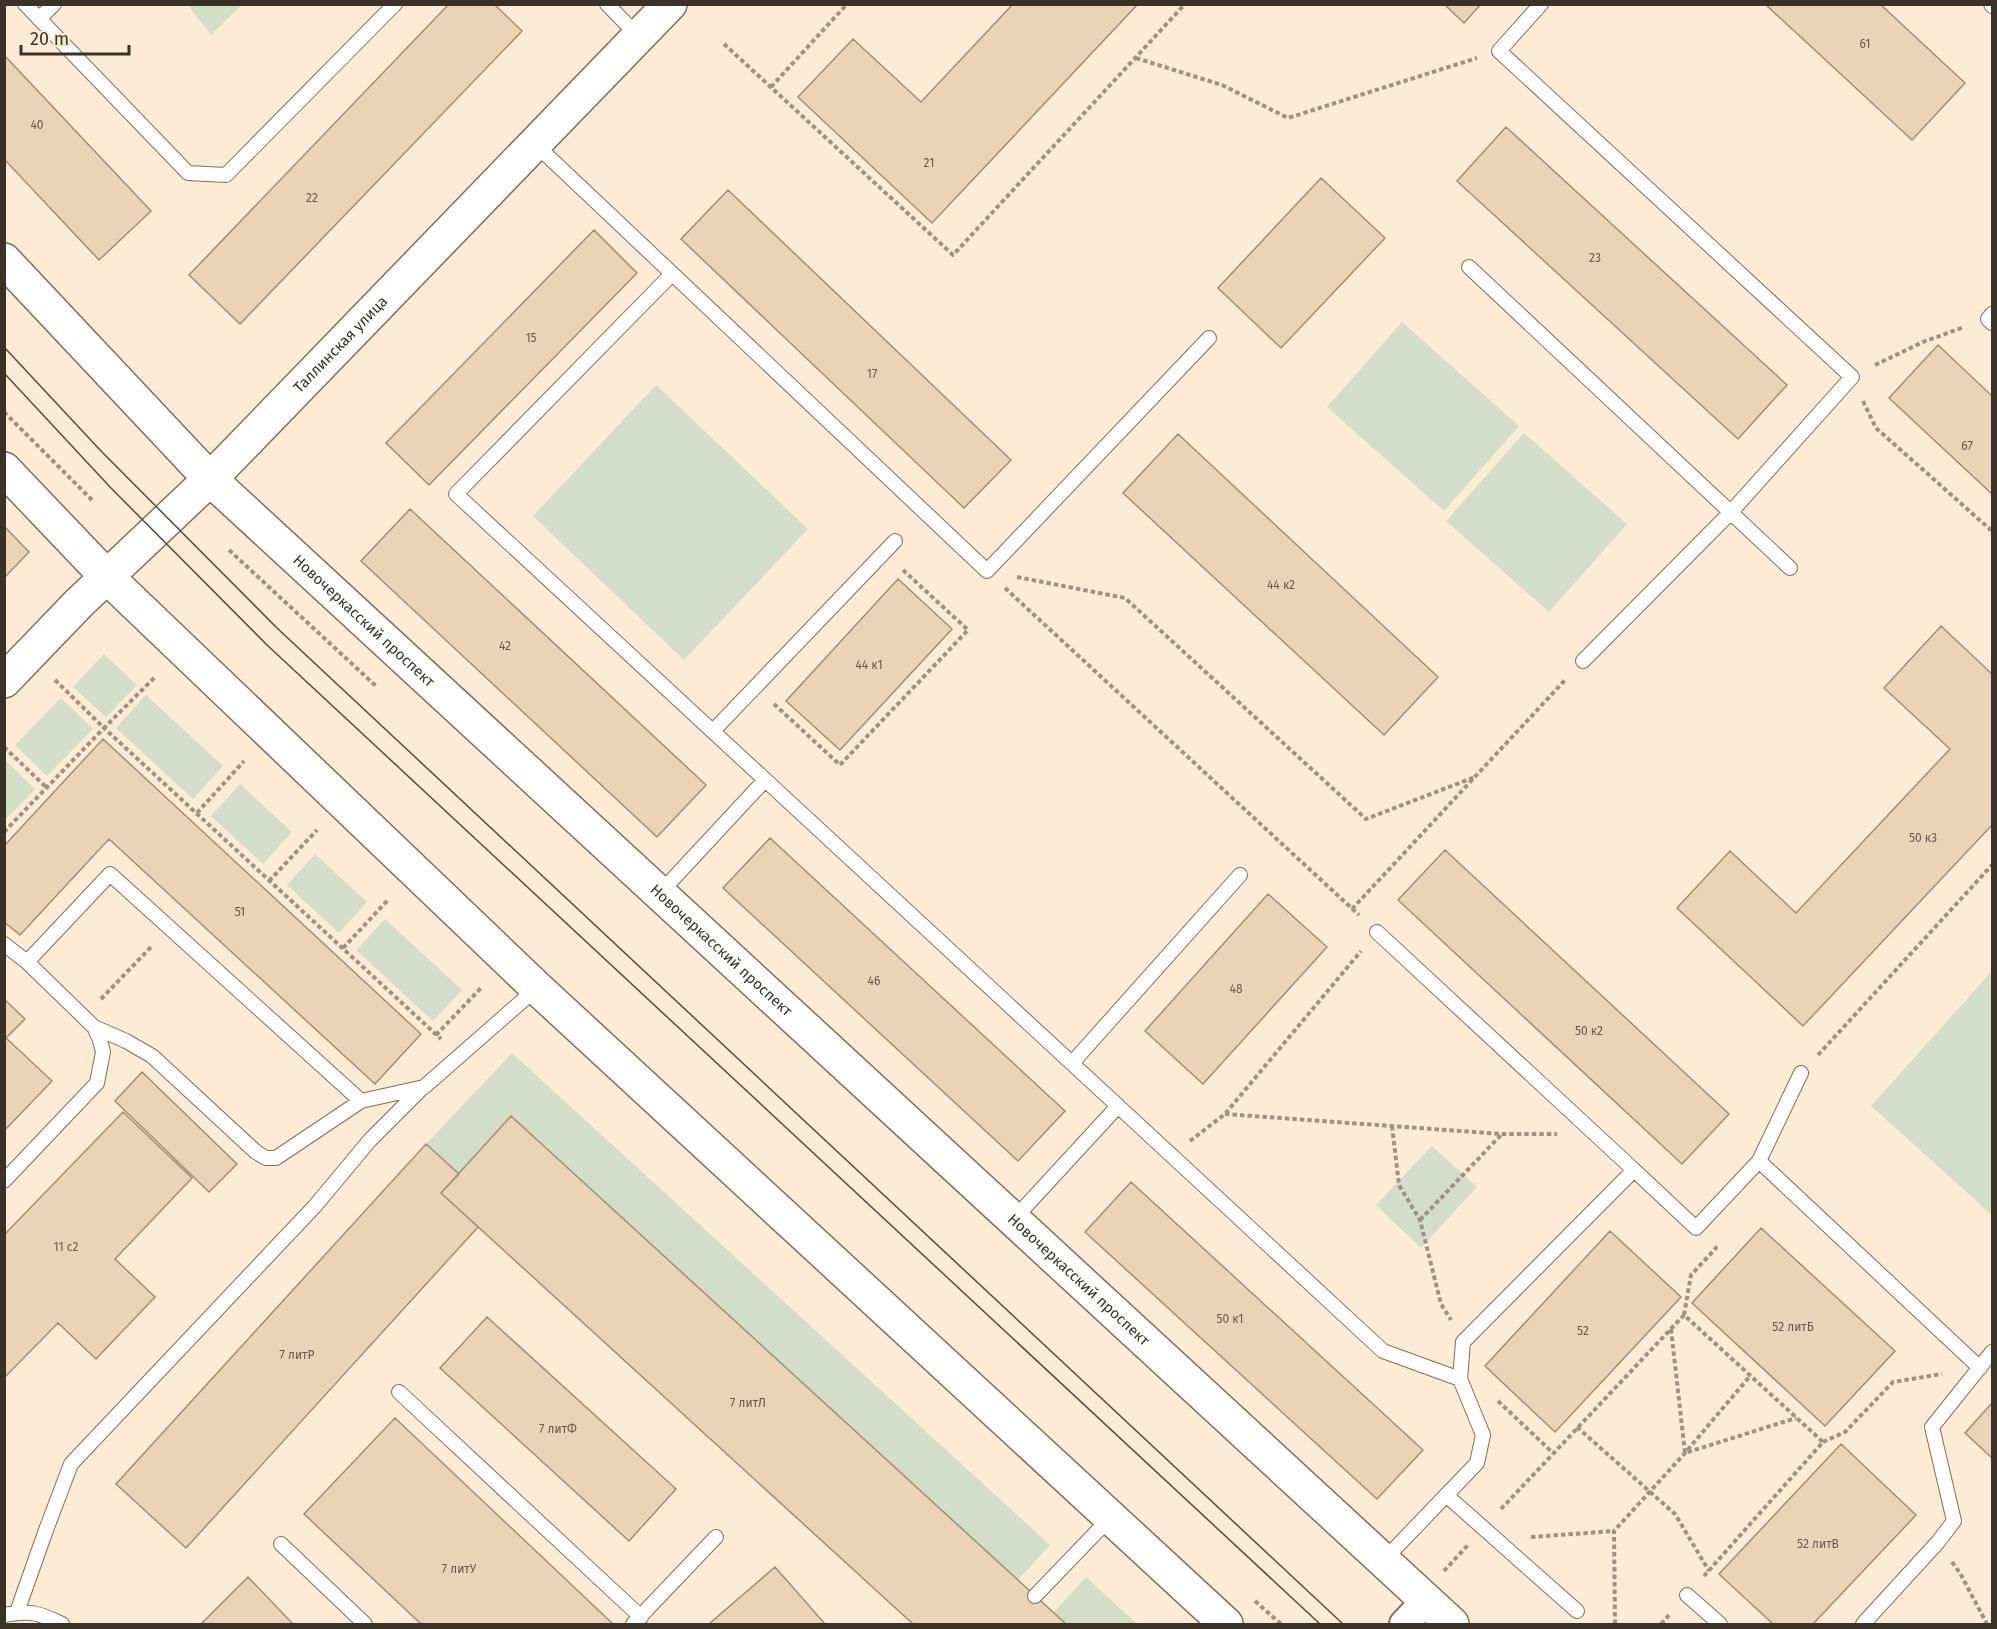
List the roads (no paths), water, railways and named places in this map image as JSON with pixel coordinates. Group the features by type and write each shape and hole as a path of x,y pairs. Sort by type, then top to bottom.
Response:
{"main road":[{"name":"Таллинская улица","path":"4,681 79,603 210,479 670,4"},
{"name":"Новочеркасский проспект","path":"4,260 210,479 1383,1561 1434,1587 1452,1624"},
{"path":"4,469 107,577 537,988 1226,1624"}],"street":[{"path":"1404,1624 1434,1587"}],"lane":[{"path":"25,4 188,173 226,175 396,4"},
{"path":"39,19 54,4"},
{"path":"607,4 639,37"},
{"path":"1541,4 1499,51 1852,377 1731,512 1583,661"},
{"path":"535,144 987,571 1209,338"},
{"path":"1469,267 1790,568"},
{"path":"672,274 456,494 1383,1351 1460,1379"},
{"path":"713,731 895,541"},
{"path":"659,894 765,780"},
{"path":"27,962 110,874 361,1101"},
{"path":"1072,1063 1240,875"},
{"path":"1377,932 1696,1228 1759,1161 1801,1073"},
{"path":"4,944 27,962 89,1022 100,1040 103,1052 97,1083 4,1181"},
{"path":"62,1624 40,1613 11,1614 71,1464 315,1206 370,1140 424,1087 537,988"},
{"path":"89,1022 152,1056 256,1152 266,1158 276,1158 361,1101 424,1087"},
{"path":"1013,1220 1118,1106"},
{"path":"1759,1161 1980,1368"},
{"path":"1383,1561 1478,1463 1483,1435 1460,1379 1463,1342 1634,1170"},
{"path":"1863,1624 1938,1542 1954,1521 1932,1427 1992,1352"},
{"path":"399,1392 637,1621 716,1537"},
{"path":"1446,1495 1577,1611"},
{"path":"1035,1596 1110,1518"},
{"path":"282,1544 365,1624"},
{"path":"1688,1595 1720,1624"}],"tram line":[{"path":"4,347 101,451 277,628 1343,1624"},
{"path":"4,373 110,487 267,645 1320,1624"}]}
